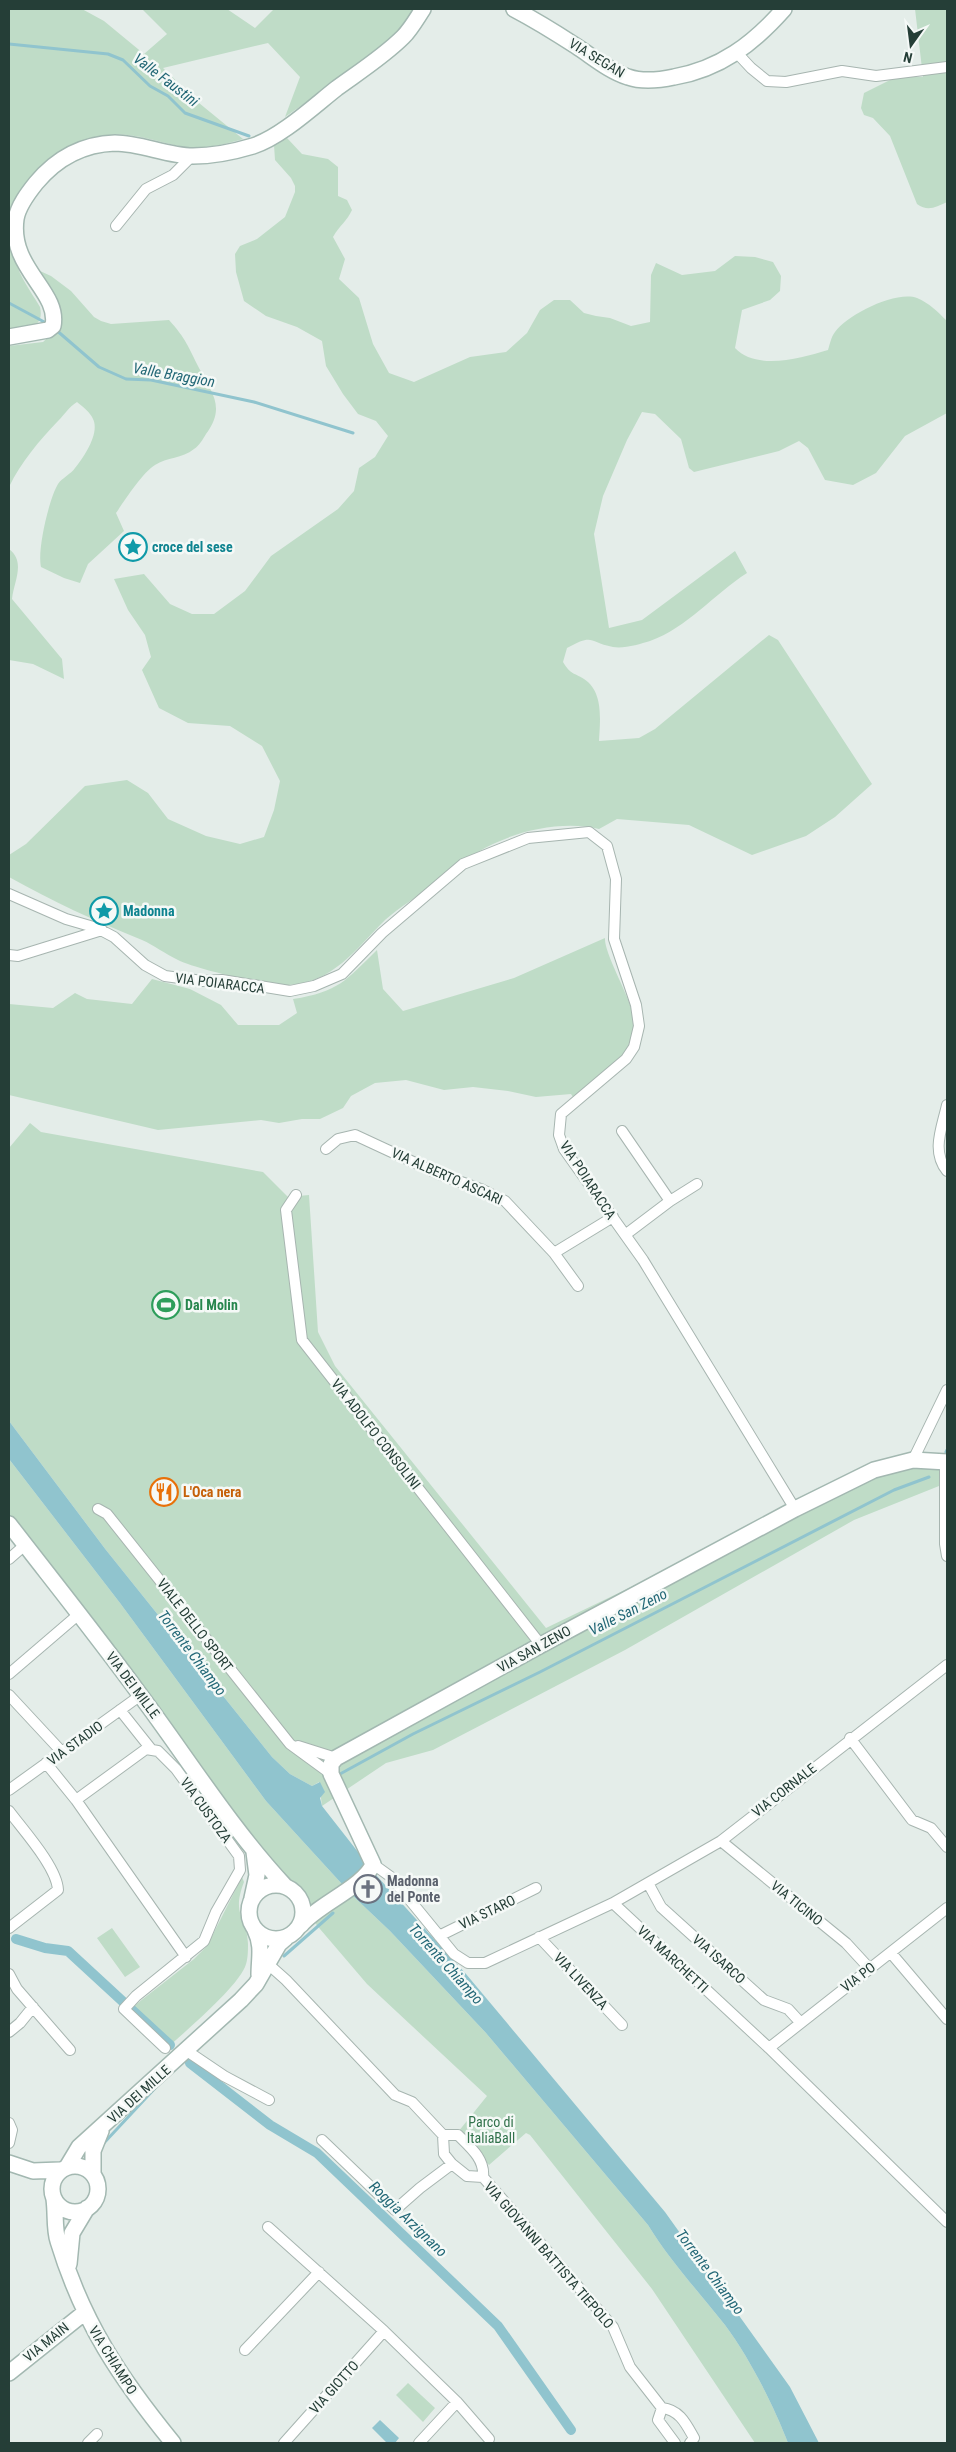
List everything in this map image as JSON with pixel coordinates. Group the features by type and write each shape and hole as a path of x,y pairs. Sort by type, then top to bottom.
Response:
{"street":[{"path":"9,337 48,330 53,326 53,304 29,272 16,244 16,218 26,195 49,168 82,149 115,143 192,156 219,155 256,145 281,130 404,36 423,9"},
{"name":"VIA SEGAN","path":"514,9 559,35 613,71 630,78 660,80 691,74 715,66 737,53 763,33 784,9"},
{"path":"737,53 751,68 767,80 786,82 842,71 876,76 947,67"},
{"path":"116,226 146,189 173,175 192,156"},
{"name":"VIA POIARACCA","path":"9,894 66,919 102,930 114,937 144,965 165,976 193,981 222,980 290,991 314,986 342,974 382,933 463,864 528,838 589,832 606,846 616,879 614,939 636,1004 639,1026 634,1047 626,1059 561,1114 559,1135 564,1149 625,1235 795,1509"},
{"path":"9,955 18,956 102,930"},
{"path":"947,1105 939,1138 939,1157 947,1171"},
{"path":"622,1131 670,1201"},
{"name":"VIA ALBERTO ASCARI","path":"326,1149 338,1140 355,1135 439,1174 483,1190 505,1201 554,1253 578,1286"},
{"path":"625,1235 670,1201 697,1184"},
{"name":"VIA ADOLFO CONSOLINI","path":"296,1195 286,1210 302,1340 541,1645"},
{"path":"554,1253 613,1217"},
{"path":"913,1460 947,1390"},
{"name":"VIA SAN ZENO","path":"336,1758 541,1645 795,1509 874,1470 913,1460 946,1462"},
{"path":"946,1462 945,1544 947,1556"},
{"name":"VIALE DELLO SPORT","path":"98,1508 107,1514 290,1744 331,1774"},
{"name":"VIA DEI MILLE","path":"9,1524 141,1695 253,1848 303,1905 301,1925 297,1931 286,1938 259,1979 241,2000 79,2147 64,2168 55,2176 53,2195"},
{"path":"9,1559 25,1545"},
{"path":"9,1674 79,1614"},
{"name":"VIA CORNALE","path":"613,1903 721,1841 850,1738 947,1665"},
{"path":"9,1695 62,1752"},
{"name":"VIA STADIO","path":"9,1790 141,1695"},
{"name":"VIA CUSTOZA","path":"120,1710 151,1749 158,1751 176,1769 239,1856 240,1870 216,1912 204,1941 136,1996 124,2009 165,2048"},
{"path":"850,1738 912,1820 931,1828 947,1847"},
{"path":"290,1744 336,1758 331,1764 331,1774 372,1867 391,1876 454,1954 468,1963 485,1963 613,1903"},
{"path":"76,1800 146,1749 151,1749"},
{"path":"46,1764 76,1800 186,1957"},
{"path":"9,1811 58,1882 58,1890 9,1928"},
{"name":"VIA TICINO","path":"721,1841 846,1943 869,1968"},
{"name":"VIA DEI MILLE","path":"253,1848 257,1875 249,1912 260,1940 259,1979"},
{"path":"301,1925 310,1914 332,1900 372,1867"},
{"name":"VIA ISARCO","path":"648,1883 662,1907 669,1914 764,2000 788,2009 800,2022"},
{"path":"252,1899 266,1886 291,1890 318,1900 332,1900"},
{"name":"VIA STARO","path":"439,1936 536,1888"},
{"name":"VIA MARCHETTI","path":"613,1903 769,2048 947,2222"},
{"name":"VIA PO","path":"769,2048 947,1908"},
{"path":"255,1930 272,1939 286,1938"},
{"name":"VIA LIVENZA","path":"539,1937 622,2025"},
{"path":"891,1953 947,2019"},
{"name":"VIA GIOVANNI BATTISTA TIEPOLO","path":"268,1964 286,1980 395,2095 412,2102 443,2135 458,2136 470,2148 484,2169 483,2177"},
{"path":"9,1974 17,1989 70,2050"},
{"path":"9,2032 20,2023 32,2007"},
{"path":"186,2051 224,2076 269,2100"},
{"path":"9,2124 12,2130 9,2143"},
{"name":"VIA DEI MILLE","path":"87,2208 92,2204 98,2192 98,2186 93,2174 93,2152 104,2125"},
{"path":"322,2140 395,2210 452,2164 444,2154 443,2135"},
{"name":"VIA GIOVANNI BATTISTA TIEPOLO","path":"452,2164 467,2176 483,2177 613,2327 630,2367 662,2408 671,2409 682,2416 694,2438 690,2443"},
{"path":"14,2165 41,2172 82,2167 93,2174"},
{"path":"14,2165 53,2195 60,2206 76,2212 87,2208"},
{"name":"VIA CHIAMPO","path":"53,2195 57,2240 84,2313 116,2370 173,2443"},
{"name":"VIA CHIAMPO","path":"68,2268 72,2233 87,2208"},
{"path":"268,2227 384,2331 457,2402 489,2439"},
{"path":"246,2350 319,2272"},
{"name":"VIA MAIN","path":"11,2366 84,2313"},
{"name":"VIA GIOTTO","path":"284,2443 384,2331"},
{"path":"419,2443 457,2402"},
{"name":"VIA GIOVANNI BATTISTA TIEPOLO","path":"662,2408 658,2420 675,2443"},
{"path":"88,2443 98,2434"}],"green space":[{"path":"9,9 82,9 104,21 144,54 167,34 142,9 227,9 255,28 274,9 418,9 408,23 369,58 285,117 300,77 268,43 163,68 199,103 243,139 219,145 195,147 179,146 117,134 86,139 66,148 48,160 33,176 22,195 15,215 12,237 17,266 40,307 40,320 32,326 9,329"},
{"path":"915,9 947,9 947,202 928,208 917,204 890,136 873,118 864,115 861,108 864,93 896,77 923,77"},
{"path":"287,138 302,154 328,159 338,167 338,196 347,200 352,210 333,237 345,259 339,279 359,298 373,344 389,373 414,382 470,357 506,352 527,333 540,310 554,300 570,300 584,313 610,318 631,326 650,322 651,275 656,263 682,275 715,271 735,256 755,257 773,262 781,276 780,291 770,300 742,310 735,348 744,355 755,359 780,361 828,350 834,334 850,318 873,306 897,298 908,296 917,298 937,311 947,321 947,413 905,436 876,473 853,485 825,480 808,448 799,441 779,451 694,472 689,468 681,439 655,414 642,412 627,440 603,496 594,534 609,628 642,620 735,551 747,573 676,628 663,635 650,641 622,647 613,647 591,640 582,641 567,648 563,662 570,671 584,679 595,691 599,707 599,741 639,738 655,729 769,635 778,640 872,784 835,817 806,836 752,855 689,825 617,819 599,829 559,826 518,834 477,852 462,862 391,915 353,953 331,971 304,983 288,985 249,980 187,964 146,942 107,926 9,877 9,855 26,844 85,786 127,780 148,793 168,819 206,836 240,844 264,837 274,810 280,781 262,746 230,726 188,723 159,708 142,670 151,657 145,635 128,610 114,579 144,574 170,604 192,614 214,614 245,591 271,556 338,509 354,491 359,468 375,457 388,436 376,421 358,414 343,394 326,366 322,341 297,327 266,316 244,301 236,272 235,254 240,246 257,239 285,217 295,192 295,186 291,178 275,160 274,145"},
{"path":"40,271 51,276 71,291 94,317 101,321 111,324 169,320 189,348 215,400 215,416 198,446 185,455 155,465 145,474 116,513 124,531 88,564 80,583 41,567 40,559 45,525 51,501 58,484 79,463 93,438 95,425 88,412 77,402 72,406 31,452 9,487 9,346 43,342 53,333 48,285"},
{"path":"9,549 14,554 18,566 12,599 62,659 64,679 33,664 9,660"},
{"path":"605,938 608,952 631,1008 634,1047 575,1100 571,1094 536,1097 508,1091 473,1087 444,1090 406,1080 375,1083 351,1096 343,1108 320,1119 302,1119 279,1123 261,1120 158,1130 9,1095 9,1004 53,1008 75,993 87,999 132,1004 152,979 190,989 221,1005 238,1025 279,1025 297,1013 293,999 321,993 341,983 377,950 383,989 403,1011 514,978"},
{"path":"30,1123 41,1132 263,1172 288,1197 309,1195 318,1332 335,1366 546,1628 874,1470 945,1462 944,1484 854,1520 625,1650 433,1750 386,1763 322,1806 319,1782 312,1786 290,1774 272,1757 106,1550 9,1421 9,1148"},
{"name":"Parco di ItaliaBall","path":"9,1459 120,1603 266,1801 352,1895 390,1931 486,2033 648,2225 675,2264 725,2325 743,2352 776,2413 788,2443 755,2443 652,2289 530,2135 526,2133 489,2165 458,2132 487,2096 367,1984 320,1929 212,1794 9,1525"},
{"path":"242,1877 244,1882 240,1893 239,1909 248,1944 245,1967 220,1999 163,2052 125,2013 194,1959 207,1946"},
{"path":"112,1928 140,1967 125,1977 97,1938"},
{"path":"408,2383 435,2408 423,2422 396,2395"}],"water":[{"name":"Torrente Chiampo","path":"9,1421 106,1550 272,1757 290,1774 312,1786 320,1782 325,1792 320,1798 322,1806 376,1875 466,1974 665,2212 790,2387 819,2443 788,2443 776,2413 743,2352 725,2325 675,2264 648,2225 486,2033 390,1931 352,1895 266,1801 120,1603 9,1459"},
{"path":"380,2420 399,2438 395,2443 387,2443 372,2428"}],"waterway":[{"name":"Valle Faustini","path":"9,44 108,54 123,60 150,86 168,96 185,113 249,136"},
{"name":"Valle Braggion","path":"9,303 48,324"},
{"name":"Valle Braggion","path":"55,329 99,367 126,379 151,380 254,402 353,433"},
{"name":"Valle San Zeno","path":"340,1774 413,1734 540,1672 894,1490 929,1477"},
{"path":"284,1956 333,1913"},
{"name":"Roggia Arzignano","path":"16,1939 45,1948 68,1951 170,2045"},
{"name":"Roggia Arzignano","path":"190,2063 270,2125 317,2153 498,2326 571,2430"},
{"path":"103,2144 158,2085"}],"place":[{"name":"croce del sese","path":"133,547"},
{"name":"Madonna","path":"104,911"},
{"name":"Dal Molin","path":"166,1305"},
{"name":"L'Oca nera","path":"164,1492"},
{"name":"Madonna del Ponte","path":"368,1889"}]}
